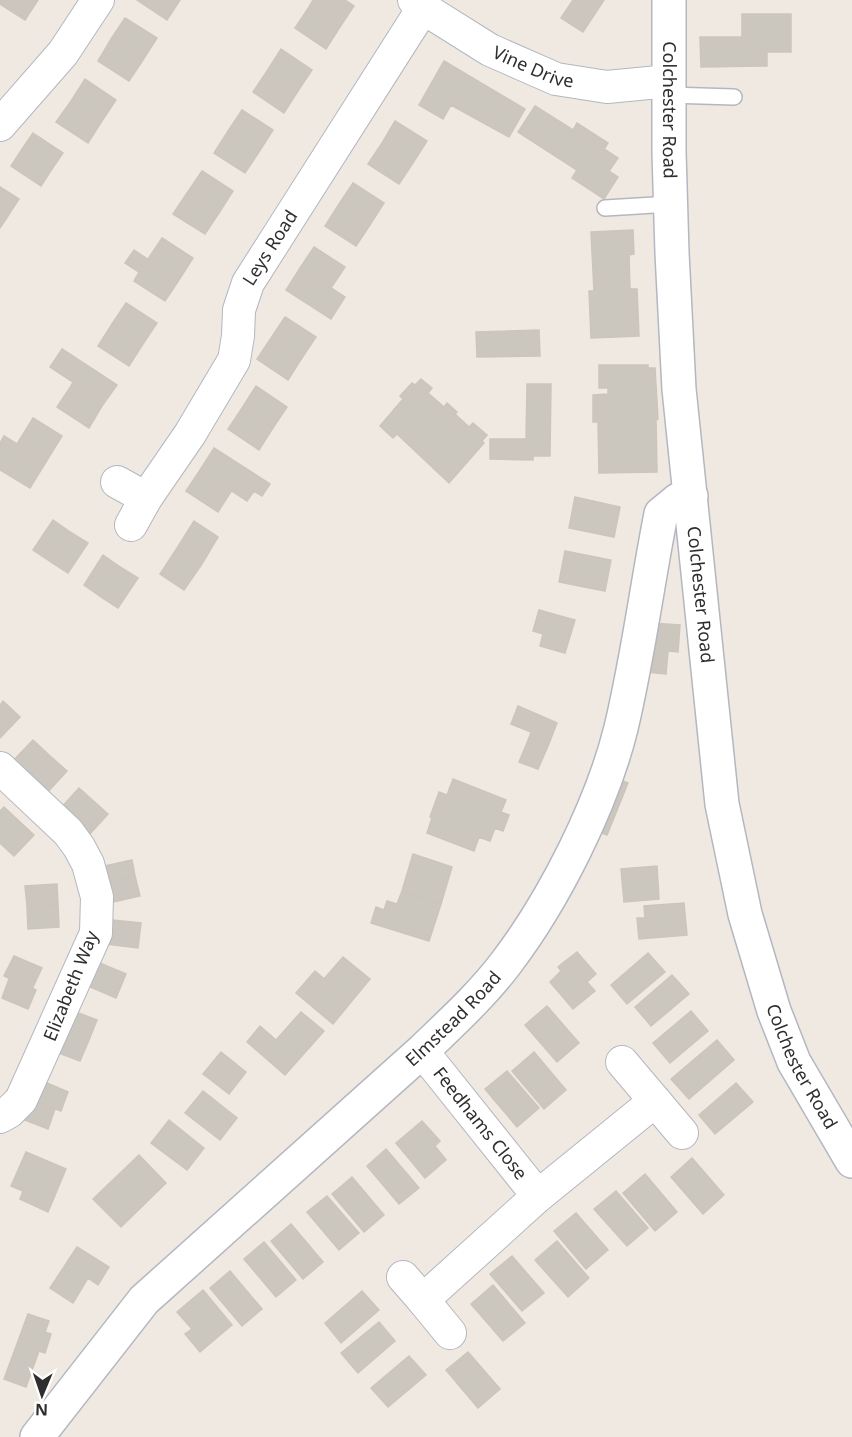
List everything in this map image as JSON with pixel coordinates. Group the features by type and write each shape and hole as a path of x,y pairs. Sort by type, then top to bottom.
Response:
{"main road":[{"name":"Colchester Road","path":"669,0 673,290 679,389 722,804 745,914 758,963 794,1062 852,1161"},
{"name":"Elmstead Road","path":"37,1437 144,1300 422,1051 506,964 554,889 592,811 620,730 661,514 678,500 691,496"}],"street":[{"path":"0,125 63,53 98,0"},
{"name":"Vine Drive","path":"418,4 490,50 556,80 607,87 669,88"},
{"name":"Leys Road","path":"117,482 139,512 190,434 234,360 239,310 248,283 418,4"},
{"name":"Elizabeth Way","path":"0,768 68,832 88,864 97,897 96,933 21,1100 0,1117"},
{"name":"Feedhams Close","path":"422,1051 538,1196"},
{"path":"622,1062 682,1133"},
{"name":"Feedhams Close","path":"423,1300 538,1196 655,1101"},
{"path":"403,1277 450,1333"}],"lane":[{"path":"669,88 734,97"},
{"path":"605,208 671,204"}],"building":[{"path":"0,0 38,0 25,20 0,4"},
{"path":"137,0 180,0 167,20"},
{"path":"313,0 345,0 354,6 340,27 309,7"},
{"path":"573,0 604,0 583,32 561,18"},
{"path":"309,7 340,27 326,49 295,28"},
{"path":"742,14 791,14 791,52 767,52 767,66 701,67 700,37 742,37"},
{"path":"125,18 157,38 143,60 111,39"},
{"path":"111,39 143,60 129,81 98,61"},
{"path":"281,49 312,70 298,91 267,71"},
{"path":"444,61 525,109 509,137 451,105 443,119 419,105"},
{"path":"267,71 298,91 284,113 253,92"},
{"path":"85,79 116,100 102,121 71,101"},
{"path":"71,101 102,121 88,143 56,122"},
{"path":"535,106 573,130 577,123 608,143 604,149 618,158 609,171 618,177 604,199 572,178 577,170 518,132"},
{"path":"242,110 273,130 259,152 228,131"},
{"path":"395,121 427,141 413,163 382,143"},
{"path":"228,131 259,152 245,173 214,153"},
{"path":"33,133 63,153 52,169 22,149"},
{"path":"382,143 413,163 399,184 368,164"},
{"path":"22,149 52,169 41,186 11,166"},
{"path":"202,171 233,191 219,213 187,193"},
{"path":"353,183 384,203 370,225 339,204"},
{"path":"0,187 19,199 8,216 0,210"},
{"path":"187,193 219,213 205,234 173,214"},
{"path":"339,204 370,225 356,246 325,226"},
{"path":"0,210 8,216 0,228"},
{"path":"633,230 634,254 629,255 630,289 637,289 639,336 591,338 589,291 594,291 591,232"},
{"path":"162,238 193,258 179,280 148,259"},
{"path":"314,247 345,267 331,288 300,268"},
{"path":"134,250 179,280 165,301 134,281 139,272 125,263"},
{"path":"300,268 345,297 331,319 286,290"},
{"path":"126,303 157,323 143,344 112,324"},
{"path":"285,317 316,337 302,358 271,338"},
{"path":"112,324 143,344 129,366 98,346"},
{"path":"539,330 540,356 477,357 476,332"},
{"path":"271,338 302,358 288,380 257,359"},
{"path":"62,349 117,385 102,406 71,386 73,382 50,367"},
{"path":"599,365 648,365 648,368 655,368 658,419 656,420 657,472 599,473 598,422 593,422 593,395 608,394 608,388 599,388"},
{"path":"421,379 432,388 428,393 444,407 447,403 469,427 473,423 487,435 482,441 484,443 449,483 397,434 393,438 380,426 403,399 400,396 412,383 415,385"},
{"path":"527,384 551,384 550,456 533,456 533,460 490,459 490,439 526,439"},
{"path":"71,386 102,406 89,428 57,407"},
{"path":"256,386 287,407 273,428 242,408"},
{"path":"242,408 273,428 259,450 228,429"},
{"path":"33,418 62,436 46,462 17,444"},
{"path":"4,436 46,462 30,488 0,470 0,443"},
{"path":"214,448 270,484 262,496 254,491 247,501 200,470"},
{"path":"200,470 232,490 218,512 186,491"},
{"path":"575,497 620,507 614,537 569,528"},
{"path":"53,520 70,532 51,562 33,550"},
{"path":"194,521 218,537 202,564 177,548"},
{"path":"70,532 88,543 68,573 51,562"},
{"path":"177,548 202,564 184,590 160,574"},
{"path":"565,551 611,560 605,591 559,582"},
{"path":"103,555 120,567 101,597 84,585"},
{"path":"120,567 138,578 118,608 101,597"},
{"path":"539,610 575,620 565,653 540,646 543,634 533,631"},
{"path":"650,623 680,625 678,652 668,651 666,674 646,672"},
{"path":"3,701 20,717 0,738 0,705"},
{"path":"518,706 557,723 548,746 529,738 531,732 511,724"},
{"path":"529,738 548,746 538,769 519,762"},
{"path":"33,740 49,755 27,778 11,763"},
{"path":"49,755 67,771 45,795 27,778"},
{"path":"608,775 628,783 607,835 587,827"},
{"path":"453,779 506,800 501,812 509,815 503,831 495,828 490,841 479,837 474,851 427,833 439,792 447,795"},
{"path":"79,788 108,814 89,835 60,809"},
{"path":"4,807 34,835 14,856 0,843 0,811"},
{"path":"413,854 452,867 441,904 402,891"},
{"path":"132,860 135,876 104,883 100,867"},
{"path":"657,866 659,899 624,902 621,869"},
{"path":"135,876 140,896 108,903 104,883"},
{"path":"57,884 58,905 27,906 25,886"},
{"path":"402,891 441,904 429,941 371,923 376,907 384,910 387,901 397,904"},
{"path":"684,903 687,935 639,939 637,918 645,918 644,906"},
{"path":"58,905 59,927 28,929 27,906"},
{"path":"102,919 141,923 138,948 106,944"},
{"path":"577,952 596,974 587,982 595,991 573,1009 550,982 561,971 558,967"},
{"path":"648,953 665,972 627,1004 611,985"},
{"path":"14,956 42,968 32,989 4,976"},
{"path":"343,957 370,979 351,1002 324,979"},
{"path":"90,959 126,974 116,998 86,985"},
{"path":"315,971 351,1002 333,1024 296,993"},
{"path":"672,975 689,994 651,1026 635,1007"},
{"path":"9,979 36,990 28,1009 2,998"},
{"path":"547,1006 579,1043 557,1062 525,1025"},
{"path":"68,1009 97,1020 89,1040 60,1028"},
{"path":"691,1011 708,1031 670,1063 653,1043"},
{"path":"301,1012 324,1031 285,1075 247,1042 260,1026 276,1040"},
{"path":"60,1028 89,1040 80,1061 51,1050"},
{"path":"717,1040 734,1060 689,1099 671,1079"},
{"path":"221,1052 246,1072 229,1094 203,1074"},
{"path":"534,1052 566,1090 544,1109 512,1071"},
{"path":"507,1071 539,1108 517,1127 485,1089"},
{"path":"40,1080 68,1092 61,1111 32,1100"},
{"path":"736,1083 753,1102 715,1134 699,1115"},
{"path":"203,1091 237,1118 220,1140 185,1113"},
{"path":"28,1098 55,1109 48,1129 20,1118"},
{"path":"169,1120 204,1148 187,1170 151,1143"},
{"path":"422,1121 440,1141 435,1146 446,1160 425,1178 396,1143"},
{"path":"386,1149 419,1188 399,1204 367,1166"},
{"path":"26,1152 66,1169 48,1212 20,1199 23,1191 11,1186"},
{"path":"139,1155 166,1183 121,1227 93,1199"},
{"path":"692,1158 724,1195 703,1214 671,1177"},
{"path":"645,1174 677,1212 655,1231 623,1193"},
{"path":"352,1177 384,1215 364,1232 332,1194"},
{"path":"616,1191 648,1228 627,1246 594,1209"},
{"path":"327,1196 359,1233 339,1250 307,1212"},
{"path":"576,1213 608,1250 586,1269 554,1231"},
{"path":"291,1224 323,1262 303,1279 271,1241"},
{"path":"557,1241 589,1278 568,1297 535,1260"},
{"path":"264,1242 296,1280 276,1297 244,1259"},
{"path":"77,1247 109,1267 98,1285 88,1278 73,1303 50,1288"},
{"path":"512,1256 544,1293 522,1311 490,1274"},
{"path":"230,1271 262,1309 242,1326 210,1288"},
{"path":"493,1285 525,1323 503,1341 471,1304"},
{"path":"203,1290 232,1325 200,1352 185,1334 192,1329 177,1312"},
{"path":"362,1291 379,1310 341,1343 325,1323"},
{"path":"28,1314 49,1321 45,1332 51,1334 45,1353 39,1351 26,1387 4,1379"},
{"path":"379,1322 395,1341 358,1373 341,1353"},
{"path":"468,1352 500,1389 478,1408 446,1370"},
{"path":"409,1356 426,1375 388,1407 371,1388"}]}
